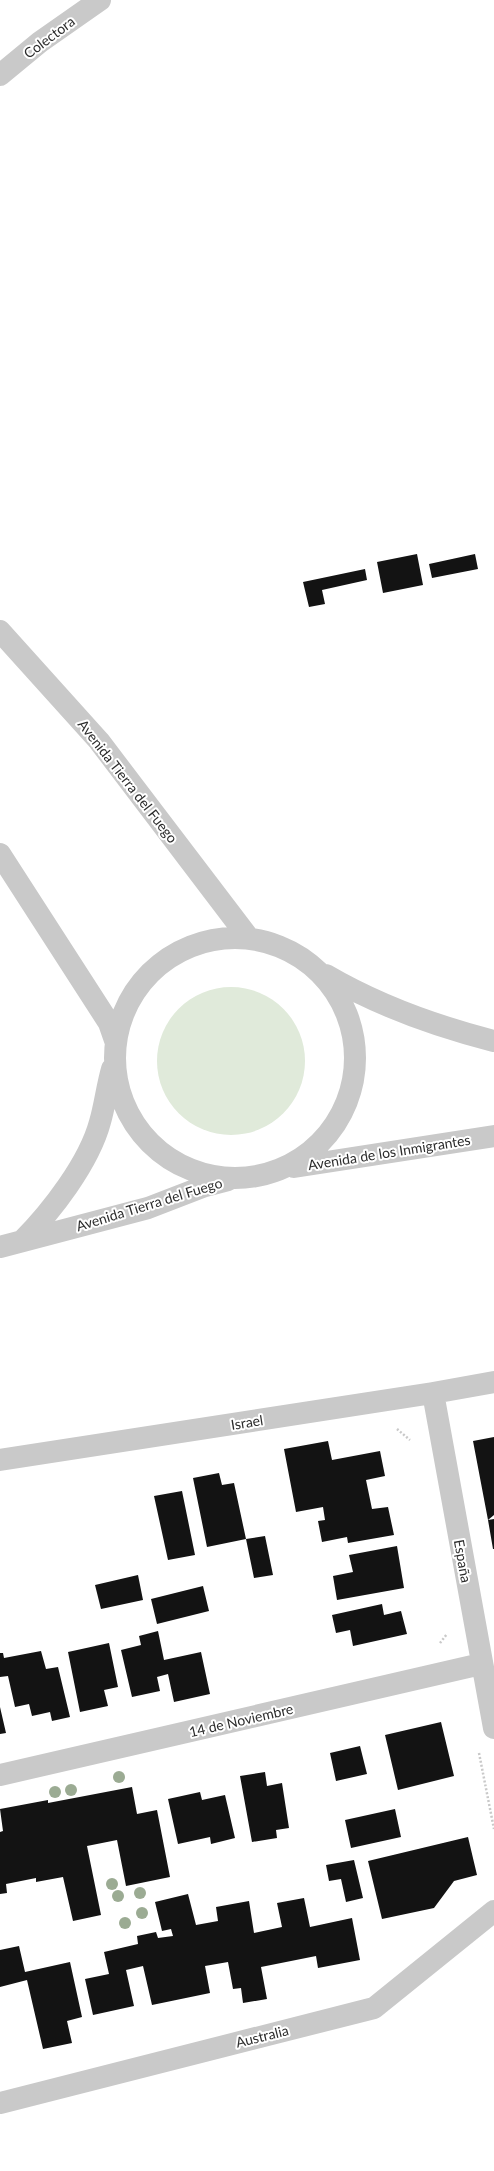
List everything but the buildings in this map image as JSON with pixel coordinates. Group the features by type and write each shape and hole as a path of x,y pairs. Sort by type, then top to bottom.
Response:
{"street":[{"name":"Colectora","path":"0,75 40,42 100,0"},
{"name":"Avenida Tierra del Fuego","path":"0,631 98,741 248,937"},
{"path":"0,854 109,1023 115,1051 118,1086 127,1112 142,1135 163,1154 186,1168 212,1177 231,1179 249,1178 285,1168 316,1149 336,1125 350,1097 355,1066 354,1035 344,1006 331,985 315,968"},
{"name":"Avenida Tierra del Fuego","path":"22,1241 37,1227 65,1191 88,1151 100,1124 115,1051 127,1004 141,982 160,964 182,949 204,942 248,937"},
{"path":"248,937 273,944 295,954 315,968 359,994 422,1020 494,1041"},
{"name":"Avenida de los Inmigrantes","path":"285,1168 494,1136"},
{"name":"Avenida Tierra del Fuego","path":"0,1247 142,1210 205,1186 231,1179"},
{"name":"Israel","path":"0,1460 433,1393 494,1382"},
{"name":"España","path":"433,1393 481,1664 494,1728"},
{"name":"14 de Noviembre","path":"0,1775 481,1664"},
{"name":"Australia","path":"0,2103 374,2008 494,1911"}],"path":[{"path":"392,1425 409,1439 411,1446"},
{"path":"436,1648 449,1630"},
{"path":"479,1752 494,1829"}],"green space":[{"path":"224,987 238,987 252,990 266,996 278,1004 288,1014 296,1026 302,1040 305,1061 302,1082 296,1096 288,1108 278,1118 266,1126 252,1132 238,1135 224,1135 210,1132 196,1126 184,1118 174,1108 166,1096 160,1082 157,1068 157,1054 160,1040 166,1026 174,1014 184,1004 196,996 210,990"}]}
